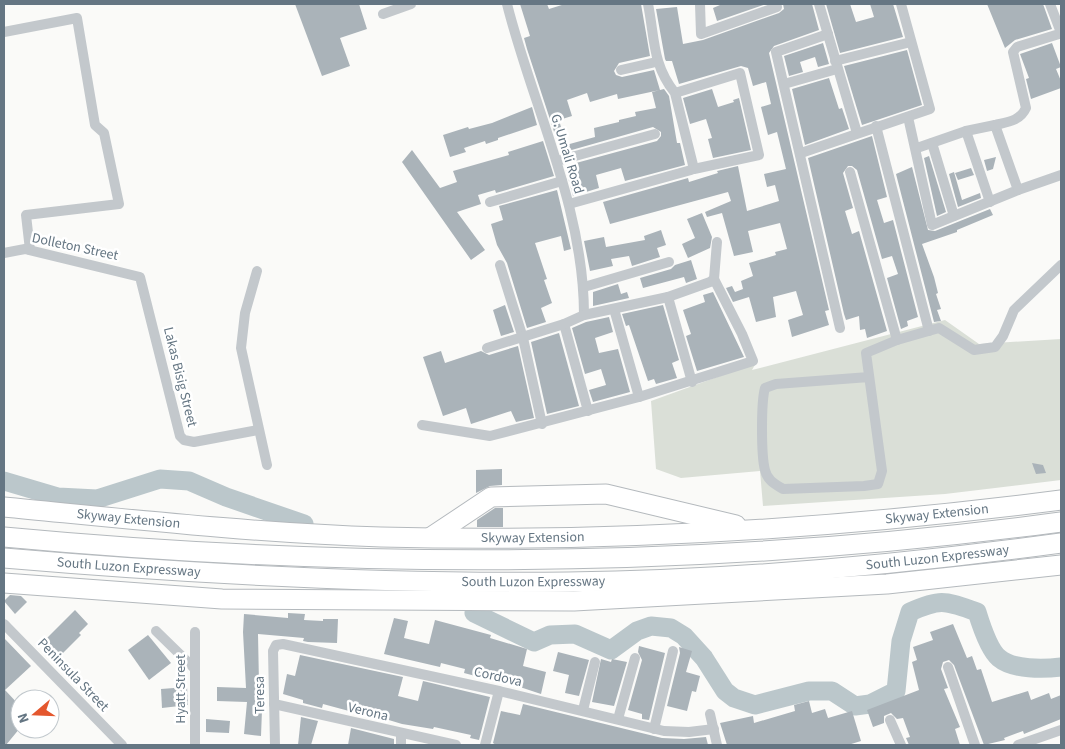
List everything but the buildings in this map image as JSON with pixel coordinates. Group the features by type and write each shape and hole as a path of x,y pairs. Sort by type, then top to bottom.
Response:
{"highway":[{"path":"431,537 491,496 606,494 754,529"},
{"name":"Skyway Extension","path":"4,507 218,527 403,537 640,537 833,525 1061,500"},
{"name":"South Luzon Expressway","path":"4,537 217,554 396,560 565,560 698,556 826,548 976,534 1061,522"},
{"name":"South Luzon Expressway","path":"4,558 217,574 399,581 568,582 699,577 833,568 980,554 1061,543"},
{"path":"4,583 222,599 574,602 886,584 1061,565"}],"street":[{"path":"383,14 411,4"},
{"name":"G. Umali Road","path":"507,4 557,161 568,204 584,287 584,315"},
{"path":"648,4 656,62 663,78 675,93 694,169 759,155 740,73 675,93"},
{"path":"700,4 701,34 777,7 776,4"},
{"path":"818,4 856,133"},
{"path":"801,153 930,109 900,4"},
{"path":"917,148 966,131 1018,119 1023,115 1026,108 1013,52 1017,46 1059,34 1060,30 1050,4"},
{"path":"4,32 77,18 95,125 104,134 119,204 26,215 30,250"},
{"path":"828,34 776,52 801,153 840,328"},
{"path":"784,84 836,65 911,42"},
{"path":"621,70 656,62"},
{"path":"908,117 917,148 932,225 1018,190 1061,175"},
{"path":"995,125 1018,190"},
{"path":"876,126 929,331"},
{"path":"966,131 990,202"},
{"path":"557,161 655,134"},
{"path":"932,143 954,216"},
{"path":"568,204 691,170"},
{"path":"850,172 897,340"},
{"path":"490,202 562,181"},
{"path":"422,425 490,436 542,424 692,382 753,361 742,334 714,279 716,242"},
{"name":"Dolleton Street","path":"4,253 30,250 140,277"},
{"path":"584,287 669,262"},
{"path":"500,265 523,338 542,424"},
{"path":"869,377 776,384 765,388 761,400 765,470 772,482 783,489 878,484 882,471 866,353 897,340 939,328 974,350 995,347 1003,336 1014,310 1061,265"},
{"path":"257,271 245,313 241,348 267,466"},
{"name":"Lakas Bisig Street","path":"140,277 180,436 184,440 194,442 258,430"},
{"path":"487,348 523,338 584,315 668,297 705,285 714,279"},
{"path":"668,297 692,382"},
{"path":"614,309 639,397"},
{"path":"564,324 588,411"},
{"name":"Peninsula Street","path":"4,624 122,745"},
{"path":"156,631 194,669"},
{"name":"Hyatt Street","path":"195,632 195,745"},
{"name":"Cordova","path":"276,645 283,644 499,691 618,718 654,729 689,732 714,729"},
{"name":"Teresa","path":"275,745 273,651 276,645"},
{"path":"654,729 673,651"},
{"path":"618,718 634,658"},
{"path":"583,710 595,662"},
{"path":"948,667 975,745"},
{"path":"485,745 499,691"},
{"name":"Verona","path":"274,704 456,745"},
{"path":"710,714 717,745"},
{"path":"890,720 901,745"},
{"path":"1018,745 1061,730"},
{"path":"401,733 401,745"}],"shaded area":[{"path":"945,320 979,344 1061,339 1061,480 945,494 763,506 760,471 681,478 656,469 651,401 756,363 752,370"}],"waterway":[{"path":"4,481 58,497 97,499 160,479 189,481 226,497 304,524"},
{"path":"474,613 534,642 550,635 575,634 611,650 637,631 651,626 671,628 684,636 704,658 725,691 734,698 755,705 809,691 832,691 855,706 870,704 896,691 901,641 910,612 937,603 950,603 977,612 992,649 1005,662 1029,668 1061,667"}]}
